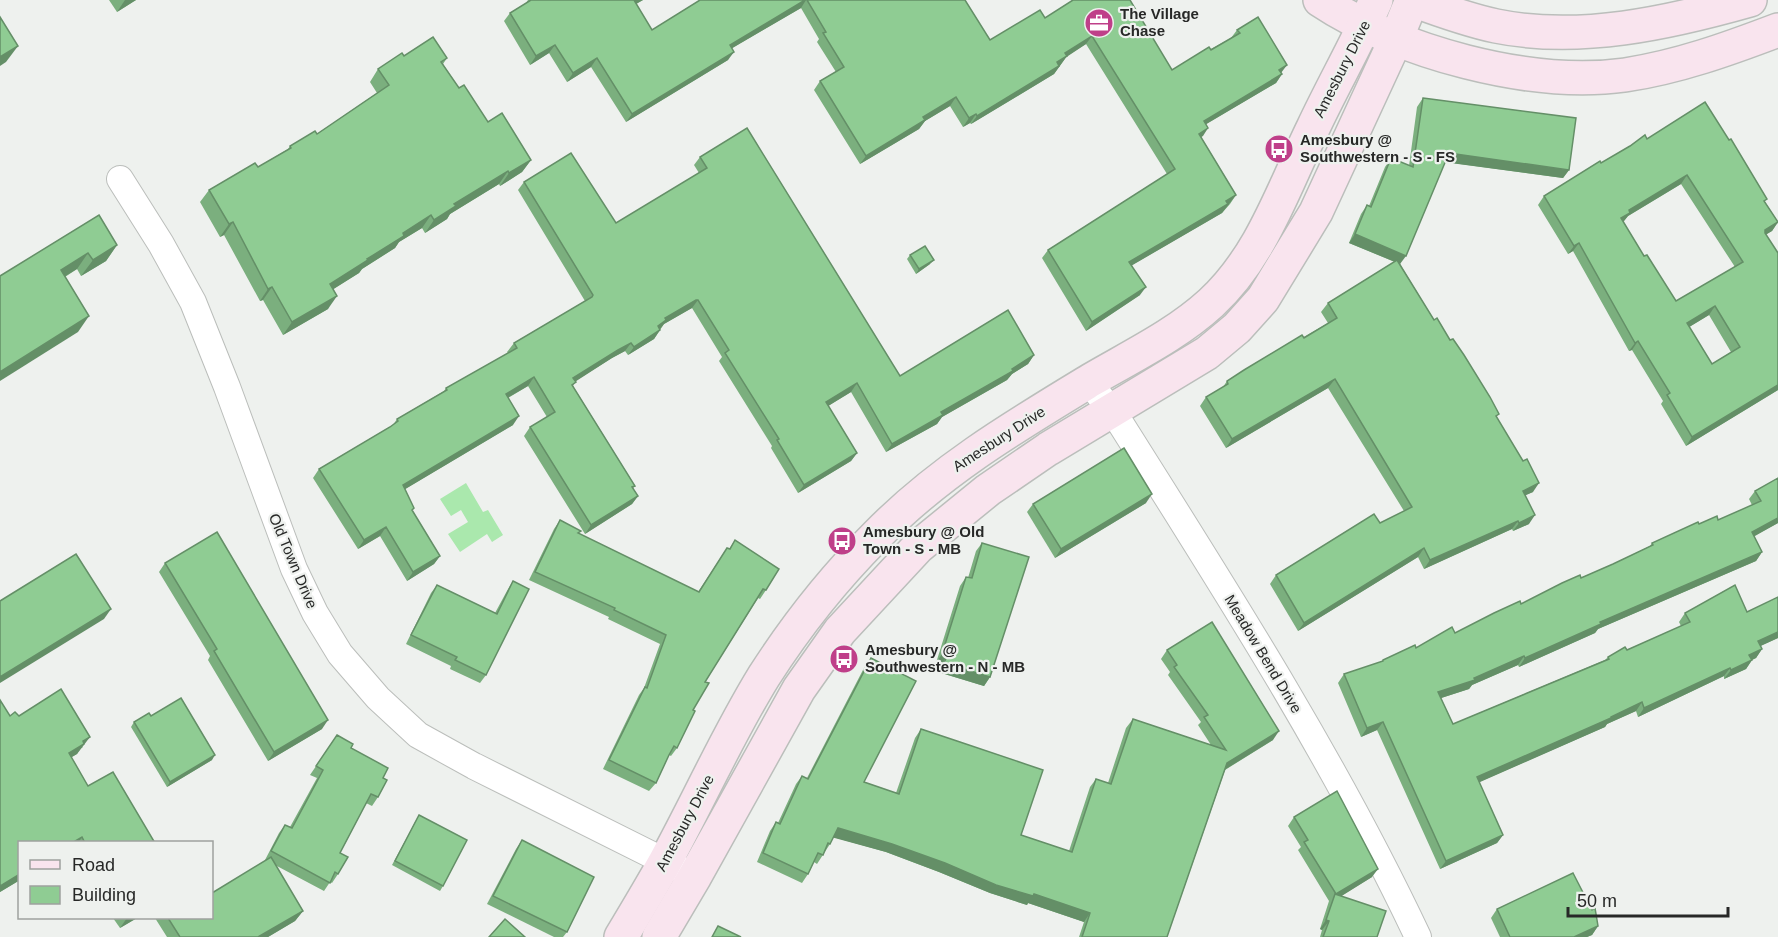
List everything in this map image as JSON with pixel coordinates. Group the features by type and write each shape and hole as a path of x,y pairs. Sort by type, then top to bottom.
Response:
{"street":[{"path":"659,937 799,689 840,632 918,548 988,490 1048,448 1207,353 1237,328 1263,299 1316,212 1396,39 1413,0 1496,26 1549,32 1599,30 1650,23 1704,13 1751,0 1770,33 1672,66 1623,75 1549,76 1473,63 1396,39 1370,13 1320,0"},
{"name":"Amesbury Drive","path":"621,937 665,862 736,723 765,674 806,616 877,534 944,475 982,446 1180,328 1211,303 1232,280 1253,252 1268,225 1312,128 1370,13"},
{"name":"Old Town Drive","path":"120,179 161,244 193,302 294,569 315,613 340,654 378,698 418,735 474,766 695,876"},
{"name":"Meadow Bend Drive","path":"1089,382 1182,520 1326,757 1382,862 1418,937"},
{"path":"839,577 865,605"}],"shaded area":[{"path":"466,483 483,512 488,510 503,535 492,542 487,534 460,552 448,534 468,522 461,510 451,516 440,499"}],"building":[{"path":"531,0 634,0 652,30 700,0 805,0 730,45 734,52 632,114 597,58 573,73 555,45 536,56 510,13"},
{"path":"807,0 965,0 990,40 1040,10 1045,18 1073,0 1130,0 1172,70 1209,47 1211,50 1240,33 1237,30 1258,17 1287,65 1279,70 1282,74 1204,121 1208,128 1199,134 1236,195 1226,201 1228,204 1129,262 1146,287 1092,322 1048,250 1175,169 1092,36 1065,53 1067,56 1057,62 1059,66 977,116 976,114 969,118 956,97 923,117 925,120 866,156 820,81 844,67 823,33 826,32"},
{"path":"0,17 18,46 0,57"},
{"path":"433,37 447,58 441,62 459,88 464,85 488,122 502,113 531,160 509,173 508,171 454,204 456,206 434,220 431,215 403,233 404,236 330,284 337,296 292,322 272,287 268,289 233,222 229,224 209,190 255,163 258,167 315,131 317,134 389,85 378,69 402,53 404,56"},
{"path":"1423,98 1576,118 1569,170 1449,153 1406,256 1355,234 1367,205 1371,207 1391,158 1413,167"},
{"path":"1705,102 1729,140 1731,139 1767,199 1764,201 1778,222 1765,230 1765,233 1778,253 1778,385 1692,437 1667,395 1670,393 1638,341 1635,343 1579,243 1574,246 1544,196 1645,135 1647,139","holes":["1687,175 1743,262 1676,301 1647,255 1644,256 1621,218 1630,213 1629,210","1715,306 1740,347 1712,364 1687,323"]},
{"path":"747,128 900,376 1008,310 1034,355 1012,369 1013,371 941,412 943,415 892,444 857,383 826,402 857,453 804,485 777,440 779,439 725,353 729,350 696,300 665,318 666,320 658,326 660,330 634,347 631,343 573,378 576,382 572,385 635,486 632,487 638,496 591,525 530,427 555,412 534,377 506,394 519,416 403,485 414,508 412,510 440,556 413,572 386,527 364,540 319,469 390,427 398,421 397,419 447,390 446,388 517,348 514,343 593,295 524,182 571,153 616,223 707,168 700,157"},
{"path":"99,215 117,245 93,260 88,253 61,270 89,316 0,372 0,276"},
{"path":"925,246 934,260 919,269 910,255"},
{"path":"1397,260 1434,320 1437,318 1450,340 1453,339 1464,355 1490,397 1499,414 1496,416 1523,461 1527,459 1539,483 1523,491 1535,515 1430,560 1424,548 1304,623 1276,575 1374,514 1380,523 1412,507 1335,379 1232,439 1206,397 1228,384 1227,381 1244,370 1302,335 1304,338 1337,318 1328,303"},
{"path":"1124,448 1152,494 1061,549 1033,504"},
{"path":"1778,478 1778,518 1752,532 1762,552 1600,622 1601,624 1525,658 1524,656 1474,678 1475,680 1438,692 1453,724 1609,659 1608,657 1625,647 1627,650 1690,622 1685,613 1735,585 1747,612 1778,597 1778,632 1758,641 1762,649 1749,655 1752,660 1644,708 1642,702 1477,777 1503,835 1446,861 1383,722 1367,728 1344,674 1383,661 1415,645 1416,648 1452,627 1455,633 1520,601 1521,604 1580,575 1581,578 1613,564 1698,522 1699,524 1717,516 1718,520 1761,501 1755,491"},
{"path":"560,520 581,531 578,533 699,592 727,548 730,549 735,540 779,569 766,590 763,589 705,682 709,683 693,710 695,711 677,748 674,746 656,783 609,760 645,687 647,688 666,635 614,610 615,608 535,572"},
{"path":"217,532 328,720 274,752 214,651 217,649 165,563"},
{"path":"982,543 1029,557 990,677 944,663 947,656 942,654 966,577 972,578"},
{"path":"76,554 111,609 0,677 0,601"},
{"path":"513,581 529,589 486,675 455,660 457,657 411,635 437,585 497,614"},
{"path":"1212,622 1279,731 1227,763 1167,937 1082,937 1090,913 1034,894 1033,896 996,885 945,863 838,828 823,855 818,853 808,874 763,853 776,822 780,824 802,776 808,779 871,658 916,681 864,782 899,794 921,729 957,741 1043,770 1021,835 1072,852 1096,779 1111,784 1133,719 1226,750 1204,717 1208,715 1174,667 1177,665 1167,650"},
{"path":"61,689 90,737 83,741 84,744 69,753 88,786 113,772 154,841 84,841 82,837 75,841 18,841 18,875 0,886 0,700 10,716 15,712 19,716"},
{"path":"181,698 215,755 170,782 134,722 149,713 151,716"},
{"path":"337,735 353,744 351,748 388,768 383,778 387,780 378,797 371,794 340,853 348,857 338,874 335,872 330,883 271,851 285,825 292,828 323,770 316,766"},
{"path":"1337,791 1378,869 1336,894 1304,842 1308,840 1294,817"},
{"path":"419,815 467,840 443,886 395,861"},
{"path":"522,840 594,877 567,932 493,896"},
{"path":"271,857 303,911 258,937 180,937 169,919 213,919 213,892"},
{"path":"1573,873 1592,910 1595,908 1598,926 1574,937 1510,937 1497,909"},
{"path":"1335,894 1386,911 1377,937 1323,937"},
{"path":"505,919 525,937 489,937"},
{"path":"718,926 741,937 712,937"}],"place":[{"name":"The Village Chase","path":"1099,23"},
{"name":"Amesbury @ Southwestern - S - FS","path":"1279,149"},
{"name":"Amesbury @ Old Town - S - MB","path":"842,541"},
{"name":"Amesbury @ Southwestern - N - MB","path":"844,659"}]}
